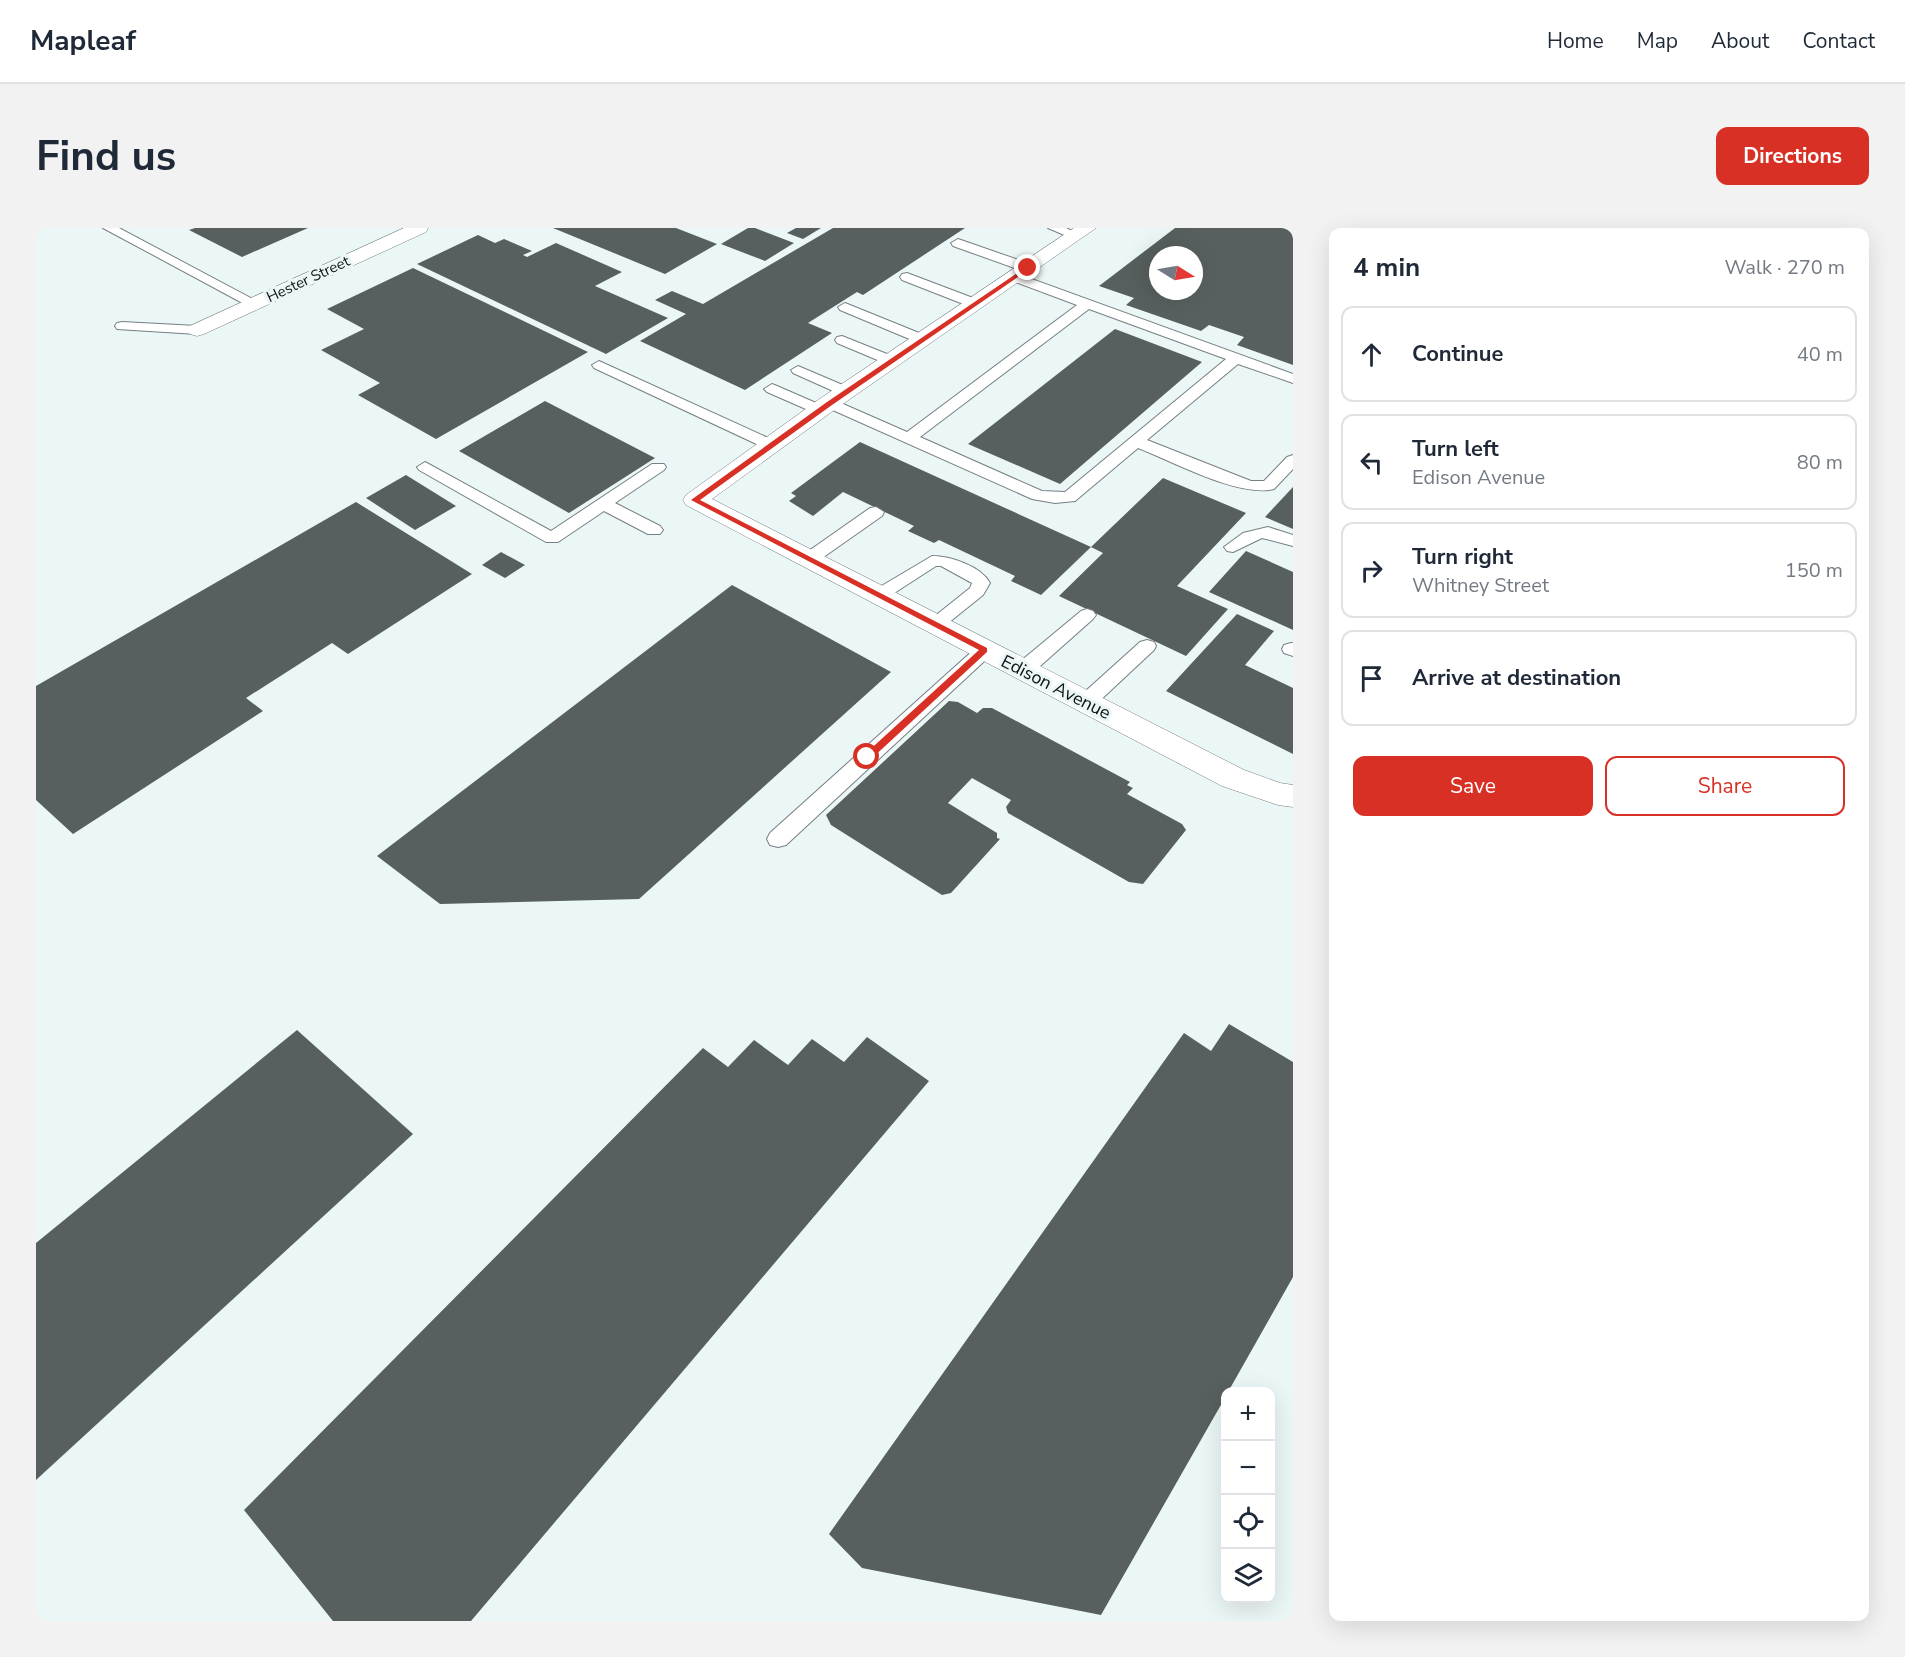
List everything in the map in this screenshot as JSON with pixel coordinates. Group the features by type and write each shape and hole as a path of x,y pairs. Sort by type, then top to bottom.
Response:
{"street":[{"name":"Hester Street","path":"197,330 420,228"},
{"path":"771,445 1082,232"},
{"name":"Edison Avenue","path":"771,445 695,500 1233,778 1278,794 1293,796"}],"lane":[{"path":"109,228 255,304"},
{"path":"1054,228 1082,232"},
{"path":"958,243 1088,303 1293,379"},
{"path":"906,277 976,304"},
{"path":"909,438 1088,303"},
{"path":"845,307 924,339"},
{"path":"122,326 197,330"},
{"path":"842,340 892,361"},
{"path":"772,389 832,402 1038,495 1055,498 1068,497 1236,358"},
{"path":"599,364 771,445"},
{"path":"798,370 832,402"},
{"path":"1136,441 1238,483 1251,486 1268,486 1293,460"},
{"path":"425,467 552,538 658,467"},
{"path":"603,504 654,530"},
{"path":"809,559 876,512"},
{"path":"1233,547 1250,534 1258,532 1276,534 1293,541"},
{"path":"879,595 932,561 944,561 979,579 981,583 977,591 936,624"},
{"path":"1023,669 1087,615"},
{"path":"1086,702 1148,645"},
{"path":"778,839 985,650"}],"building":[{"path":"195,228 308,228 242,257 189,230"},
{"path":"553,228 676,228 717,244 665,274"},
{"path":"748,228 755,228 794,243 765,261 721,244"},
{"path":"796,228 821,228 803,239 787,233"},
{"path":"833,228 965,228 863,295 857,292 808,323 832,333 745,390 640,341 686,314 655,300 672,291 703,304"},
{"path":"1175,228 1293,228 1293,365 1237,345 1244,337 1209,325 1201,331 1126,305 1134,298 1099,286 1149,248 1149,300 1203,300 1203,246 1151,246"},
{"path":"478,235 495,243 504,239 532,251 523,255 527,257 556,243 622,272 595,286 668,318 606,354 417,264"},
{"path":"413,268 588,352 436,439 358,395 380,383 321,350 364,329 327,309"},
{"path":"1115,329 1202,362 1060,484 968,444"},
{"path":"545,401 655,458 569,513 459,451"},
{"path":"860,442 1091,547 1041,595 1011,581 1015,576 939,540 934,543 908,531 914,526 843,492 813,516 789,501 796,496 791,493"},
{"path":"406,475 456,506 415,530 366,498"},
{"path":"1163,478 1246,513 1177,586 1228,609 1186,656 1059,596 1103,553 1091,547"},
{"path":"1293,487 1293,529 1265,517"},
{"path":"356,502 472,574 348,654 332,643 246,698 263,711 73,834 36,800 36,686"},
{"path":"1246,551 1293,572 1293,630 1209,592"},
{"path":"501,552 525,565 505,578 482,565"},
{"path":"732,585 891,672 639,899 440,904 377,856"},
{"path":"1237,614 1274,631 1245,665 1293,688 1293,754 1166,691"},
{"path":"949,701 958,702 977,713 983,708 992,708 1130,782 1127,785 1133,788 1127,794 1182,824 1186,830 1143,884 1129,882 1008,813 1006,807 1011,800 972,778 948,803 997,833 997,838 1000,839 951,893 942,895 831,825 826,815"},
{"path":"1229,1024 1293,1062 1293,1277 1231,1387 1221,1387 1221,1405 1101,1615 862,1568 829,1534 1184,1033 1211,1051"},
{"path":"297,1030 413,1134 36,1480 36,1243"},
{"path":"867,1037 929,1081 471,1621 333,1621 244,1510 703,1048 728,1067 754,1040 788,1065 812,1039 844,1062"}],"route":[{"path":"867,757 985,650 695,500 829,403 1028,268"}]}
